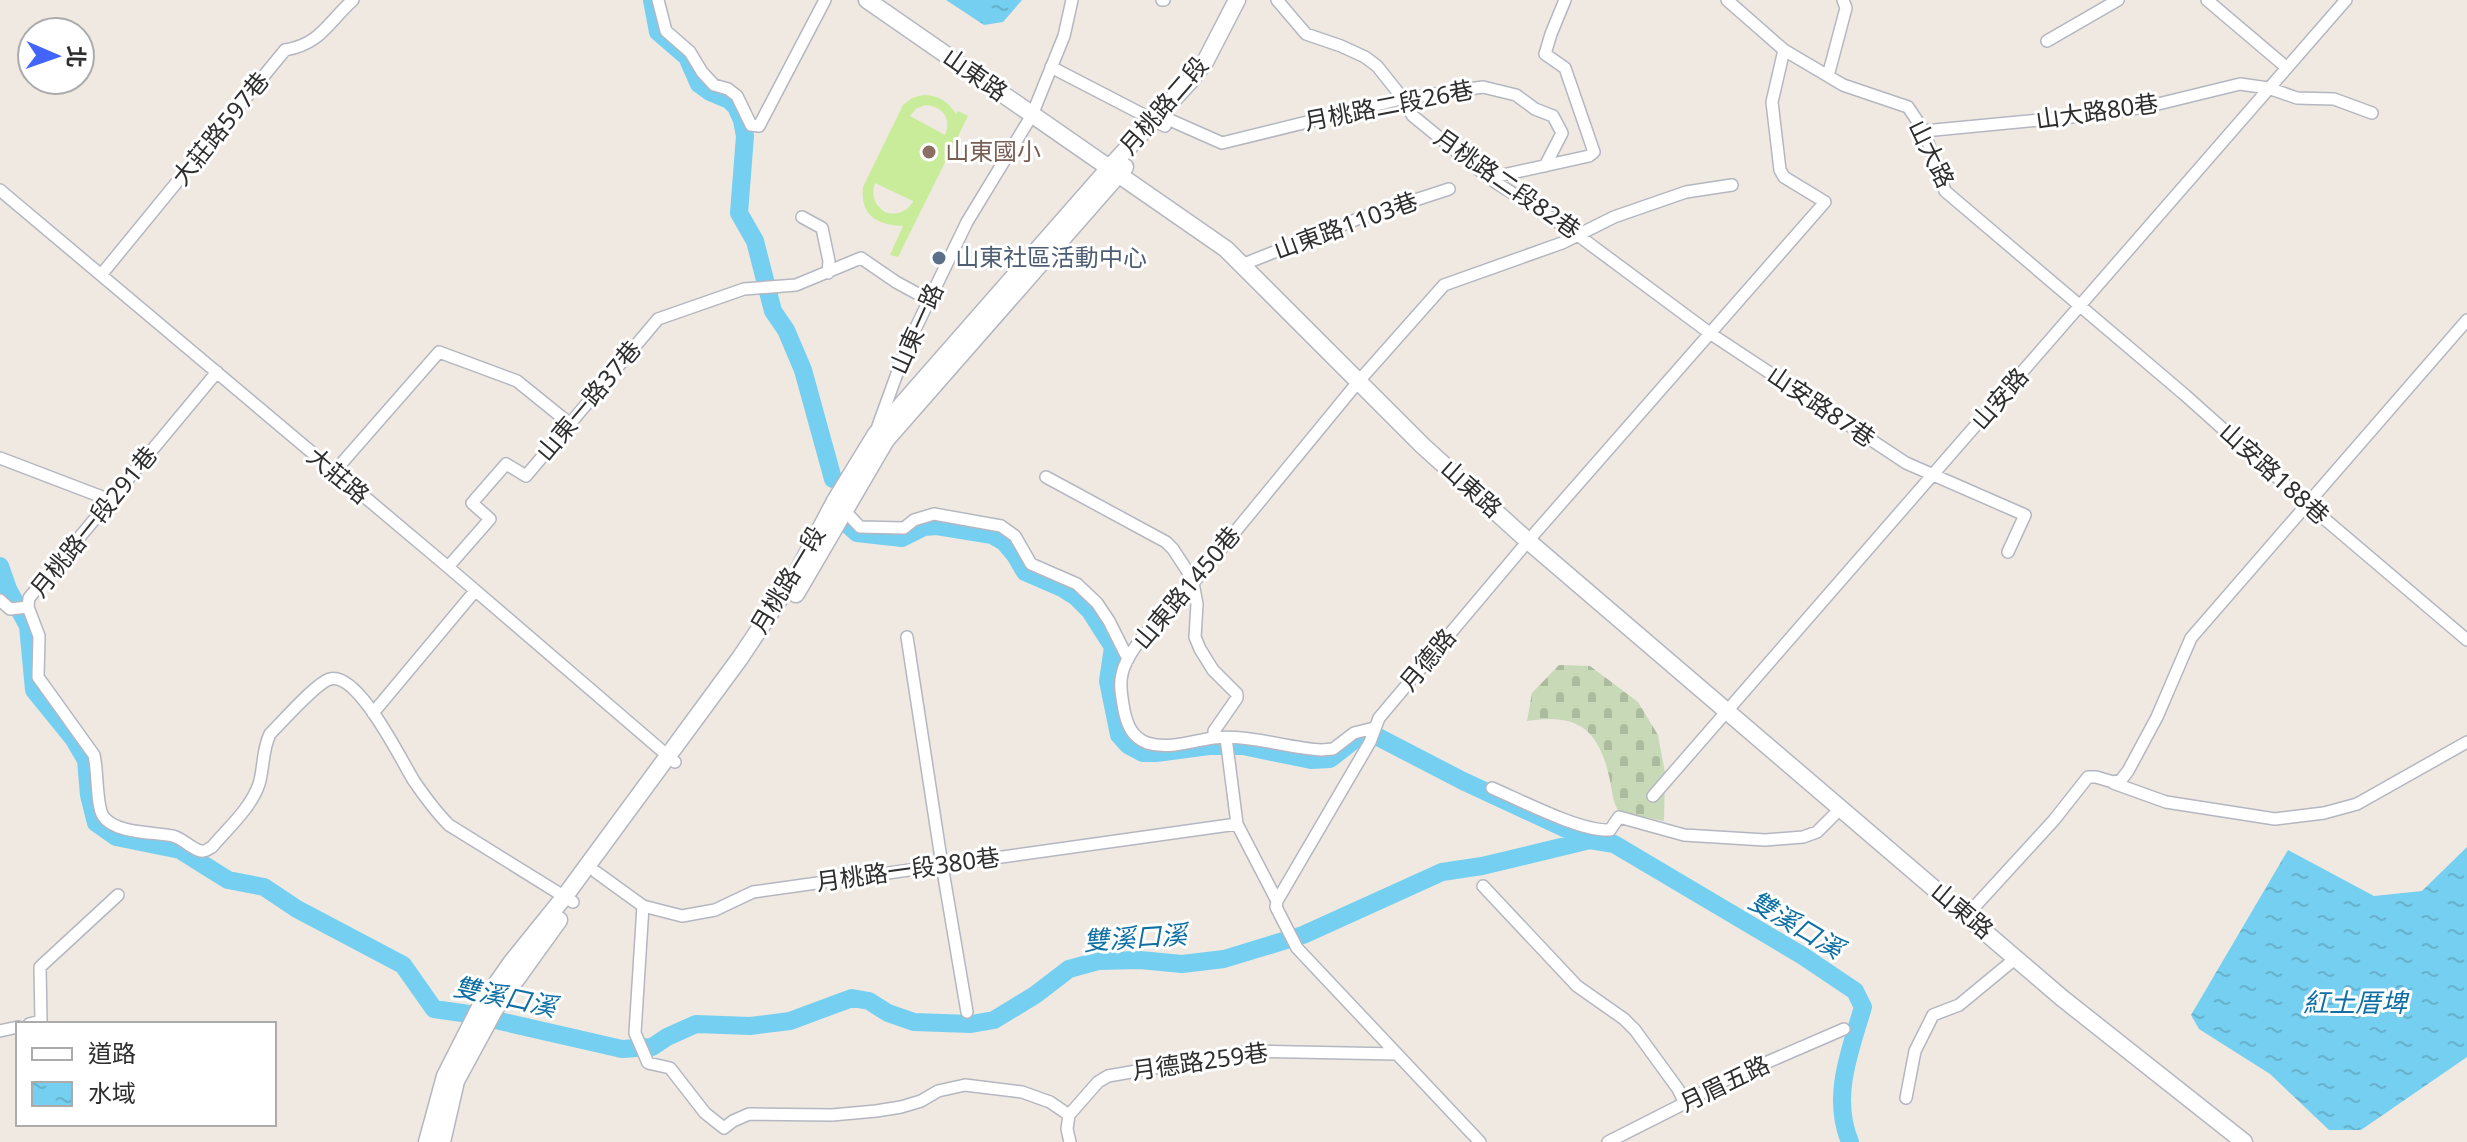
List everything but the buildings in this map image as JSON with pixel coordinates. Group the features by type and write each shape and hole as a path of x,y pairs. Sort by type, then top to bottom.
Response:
{"street":[{"name":"大莊路597巷","path":"101,275 285,50 309,43 320,36 353,0"},
{"path":"658,0 666,31 690,52 714,85 728,89 737,96 751,125 755,126 759,126 825,0"},
{"name":"山東路","path":"867,0 1210,236 1244,264 1423,446 1528,541 2062,998 2244,1142"},
{"name":"山東一路","path":"881,437 907,346 967,222 1032,115 1064,36 1072,0"},
{"name":"月桃路二段","path":"1163,122 1205,62 1237,0"},
{"name":"月桃路二段","path":"1114,170 1201,85 1249,0"},
{"name":"月桃路二段82巷","path":"1277,0 1306,34 1365,57 1382,73 1413,116 1489,178 1579,236 1711,334"},
{"path":"1489,178 1589,156 1594,152 1565,68 1545,54 1565,0"},
{"name":"山大路","path":"1727,0 1784,50 1843,85 1908,107 1924,131 1945,191 2080,307"},
{"path":"1828,76 1846,8 1843,0"},
{"path":"2047,41 2118,0"},
{"path":"2207,0 2286,67"},
{"name":"山安路","path":"1653,796 2346,0"},
{"name":"月德路","path":"1277,901 1370,742 1379,718 1528,541 1825,202 1784,177 1780,170 1772,102 1784,50"},
{"name":"月桃路二段26巷","path":"1051,67 1163,122 1222,143 1401,99 1483,87 1516,95 1535,109 1553,116 1562,133 1545,166"},
{"name":"山大路80巷","path":"1924,131 2103,114 2240,84 2268,88 2297,98 2334,99 2372,113"},
{"name":"月桃路一段","path":"744,661 797,573 835,501 881,437 1114,170"},
{"name":"山東路1450巷","path":"1220,738 1160,746 1144,742 1133,734 1126,723 1120,688 1128,659 1358,382 1444,285 1579,236 1614,217 1686,192 1732,185"},
{"name":"山東路1103巷","path":"1244,264 1360,218 1449,189"},
{"name":"大莊路","path":"0,190 672,759"},
{"path":"802,217 822,228 829,261 828,273 861,258 929,300"},
{"name":"山東一路37巷","path":"448,567 490,519 472,503 506,464 526,476 658,319 744,289 796,285 828,273"},
{"name":"山安路188巷","path":"2080,307 2467,640"},
{"path":"2113,782 2121,780 2128,771 2157,717 2191,638 2467,320"},
{"name":"山安路87巷","path":"1711,334 1906,463 2025,515 2008,552"},
{"path":"334,472 439,352 517,381 569,423"},
{"name":"月桃路一段291巷","path":"217,372 29,598 28,607 39,636 38,677 94,755 101,812 107,821 130,830 175,837 199,851 212,847 251,800 259,783 270,734 322,683 334,678 342,679 352,686 373,713 434,810 449,825 569,899"},
{"name":"月桃路一段","path":"569,899 806,579 881,437"},
{"path":"0,458 110,500"},
{"path":"1046,477 1166,542 1179,557 1193,583 1197,604 1195,637 1213,670 1237,694 1214,731 1227,756 1237,824 1277,901 1276,907 1297,948 1480,1142"},
{"path":"844,510 860,527 904,528 914,520 934,514 1001,526 1015,536 1031,564 1077,584 1097,603 1128,659"},
{"path":"373,713 475,591"},
{"path":"0,600 10,609 28,607"},
{"path":"907,637 967,1012"},
{"path":"1220,738 1242,737 1322,750 1333,749 1354,733 1374,728"},
{"path":"1967,915 2054,820 2088,777 2113,782 2166,802 2275,819 2324,813 2357,804 2467,742"},
{"name":"月桃路一段","path":"477,1027 511,963 596,872 672,759"},
{"path":"1492,788 1601,831 1610,830 1619,817 1684,835 1733,839 1803,837 1817,832 1841,808"},
{"name":"月桃路一段380巷","path":"596,872 643,906 682,916 715,910 753,892 1237,824"},
{"path":"1483,886 1577,986 1635,1030 1685,1103"},
{"path":"37,1022 41,1021 40,967 118,895"},
{"path":"643,906 635,1033 648,1063 670,1068 705,1113 724,1128 749,1114 857,1114 901,1107 921,1101 938,1091 965,1085 1022,1092 1050,1102 1069,1115 1067,1129 1070,1142"},
{"path":"1906,1098 1915,1051 1933,1015 1959,1005 2016,958"},
{"path":"427,1142 445,1076 477,1027"},
{"path":"442,1142 456,1081 477,1027"},
{"name":"月眉五路","path":"1608,1142 1719,1083 1844,1029"},
{"name":"月德路259巷","path":"1069,1115 1098,1082 1108,1076 1251,1051 1396,1054"}],"green space":[{"path":"933,96 946,102 956,114 958,111 968,116 898,257 890,255 903,226 885,224 872,217 864,205 863,187 903,105 912,98","holes":["925,105 944,114 947,123 945,135 910,116","875,183 913,201 913,202 901,212 885,212 874,199"]},
{"path":"1559,665 1590,666 1638,702 1658,735 1665,773 1664,821 1619,812 1604,759 1591,735 1582,727 1559,719 1527,721 1532,693"}],"water":[{"path":"946,0 1022,0 1003,22 984,25"},
{"name":"紅土厝埤","path":"2467,847 2467,1057 2361,1130 2329,1130 2270,1074 2199,1029 2191,1015 2288,850 2374,896 2422,891"}],"waterway":[{"path":"652,0 658,32 687,57 699,84 729,100 742,120 745,136 739,213 755,241 773,311 786,330 803,370 833,479"},
{"path":"846,523 857,533 902,538 924,527 937,526 992,535 1004,542 1025,572 1076,597 1090,611 1113,647 1108,681 1119,735 1128,745 1143,753 1243,746 1311,760 1330,759 1357,738 1366,735 1378,737 1463,781 1590,840"},
{"name":"雙溪口溪","path":"0,566 8,589 28,626 34,690 73,738 86,760 89,795 96,823 116,837 180,850 228,880 264,887 297,909 403,965 434,1009 622,1049 652,1047 696,1024 750,1026 790,1021 852,998 869,1001 888,1013 914,1022 971,1024 994,1020 1069,969 1098,961 1140,960 1182,964 1224,959 1303,935 1442,872 1482,866 1590,840 1614,844 1803,956 1855,991 1863,1007 1848,1057 1842,1091 1842,1108 1850,1142"}],"place":[{"name":"山東國小","path":"929,152"},
{"name":"山東社區活動中心","path":"939,258"}]}
